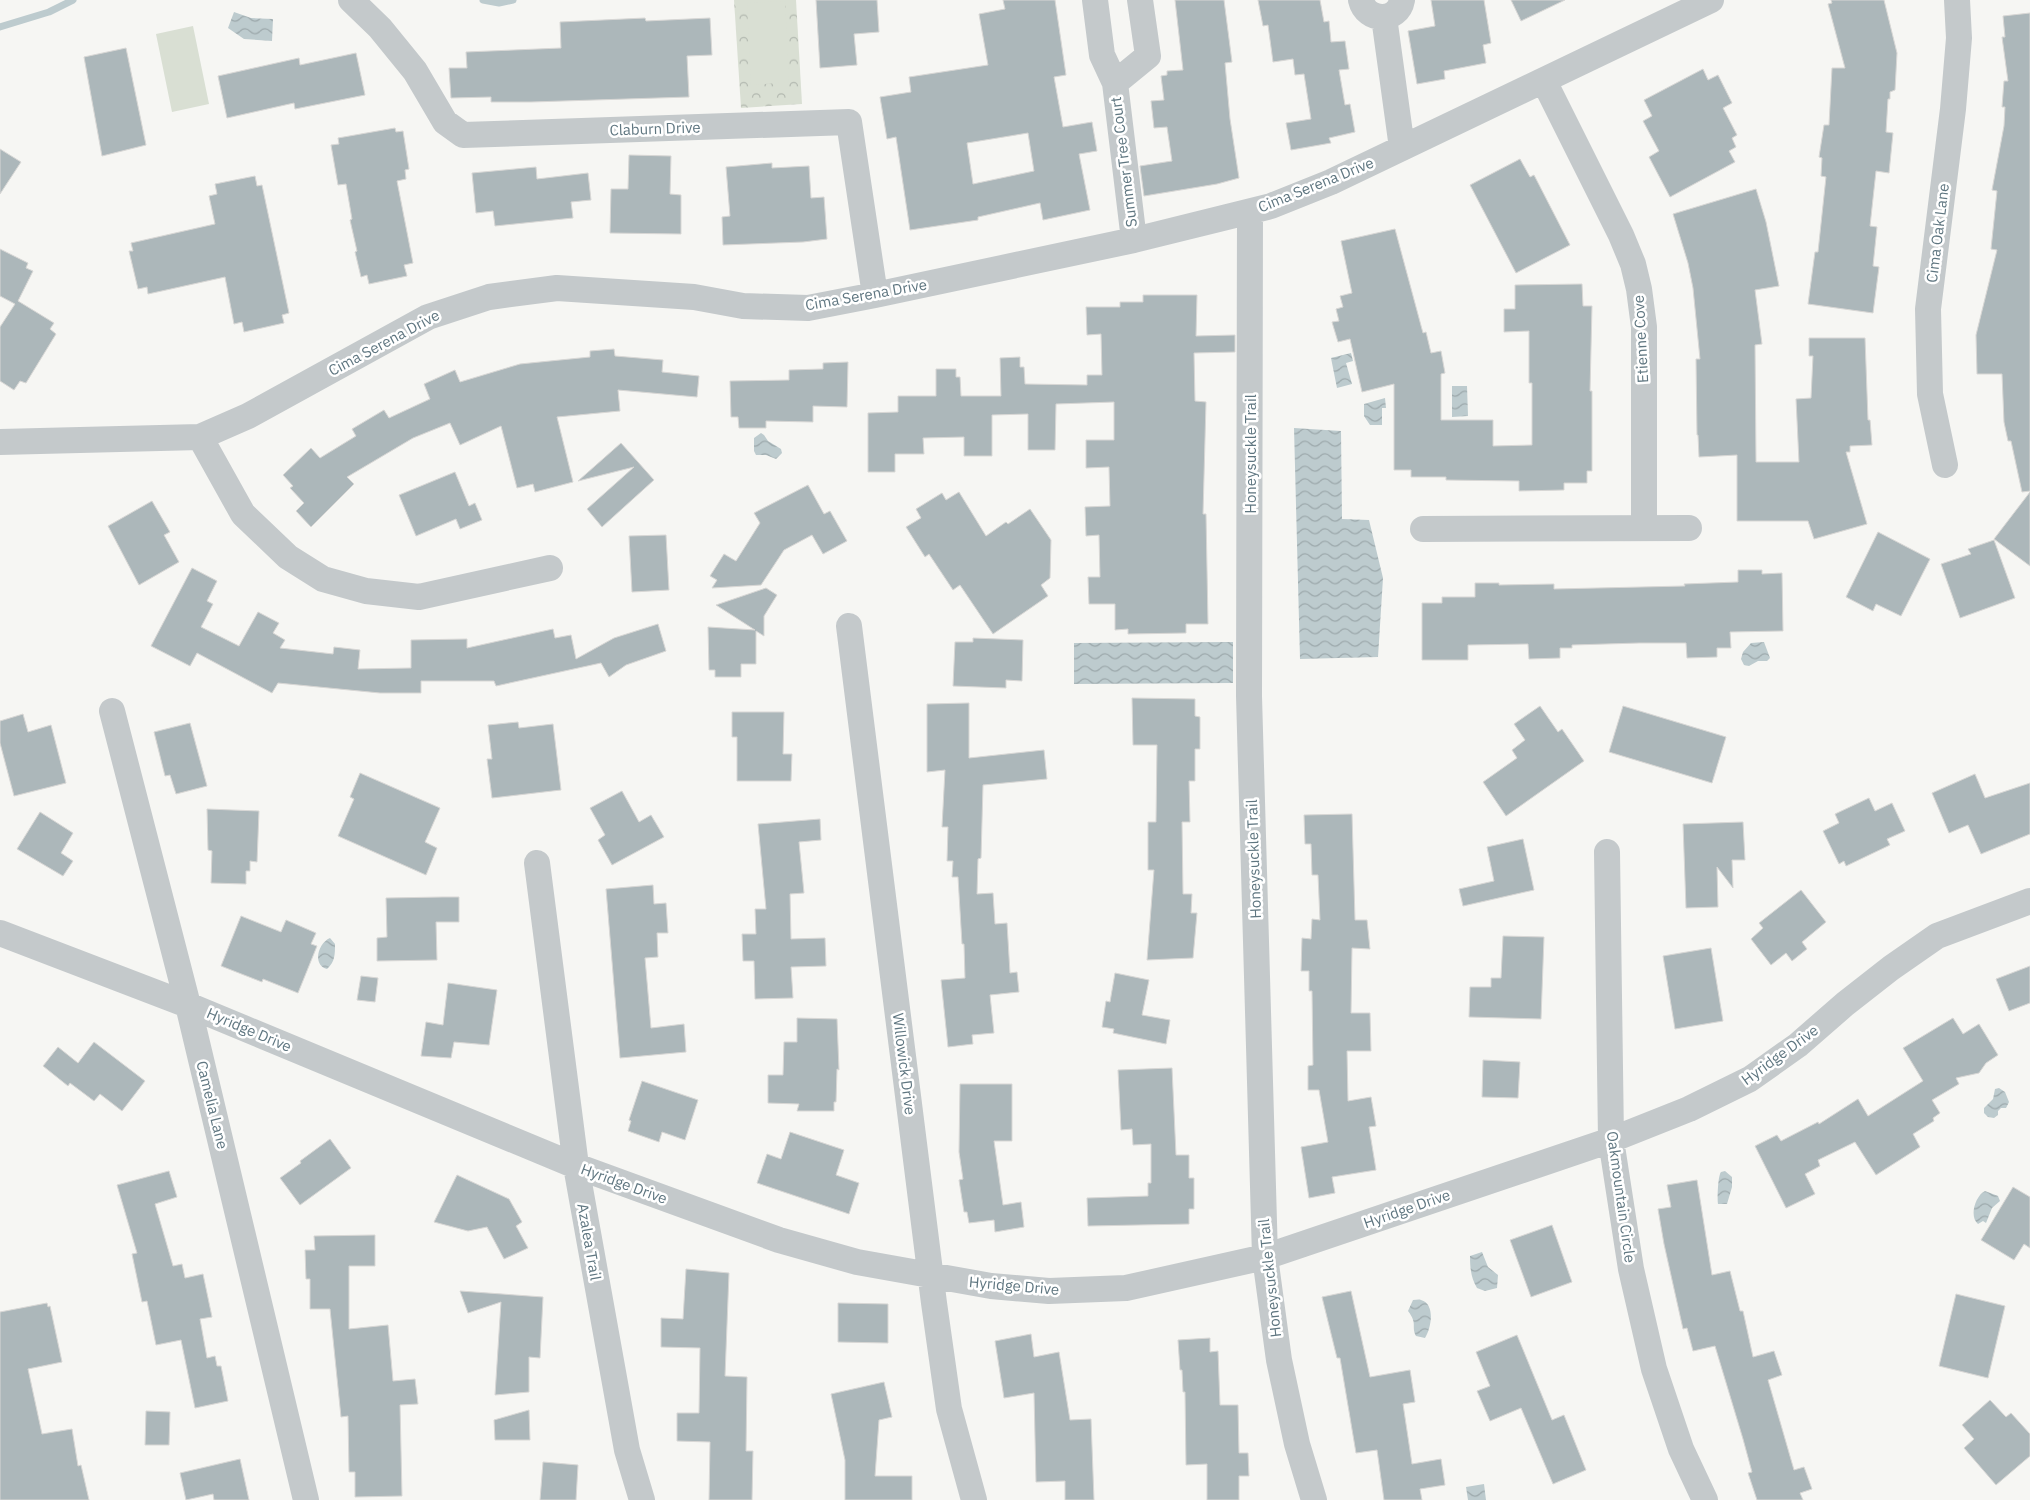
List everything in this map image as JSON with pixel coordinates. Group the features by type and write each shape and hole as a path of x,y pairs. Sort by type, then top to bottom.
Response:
{"street":[{"name":"Claburn Drive","path":"351,0 380,28 415,72 445,122 463,135 849,122 876,296"},
{"name":"Summer Tree Court","path":"1095,0 1102,55 1115,83 1134,240"},
{"name":"Summer Tree Court","path":"1115,83 1148,56 1140,0"},
{"path":"1361,0 1365,10 1370,14 1393,9 1402,148"},
{"name":"Cima Serena Drive","path":"0,442 200,437 248,416 428,317 489,296 557,288 694,297 743,306 808,308 876,296 1134,240 1250,212 1271,206 1331,182 1712,0"},
{"name":"Cima Oak Lane","path":"1944,465 1930,394 1928,309 1953,109 1959,38 1956,0"},
{"name":"Etienne Cove","path":"1544,81 1621,235 1633,264 1639,290 1644,327 1644,528"},
{"name":"Honeysuckle Trail","path":"1250,212 1249,696 1265,1257 1279,1360 1297,1444 1314,1500"},
{"path":"200,437 242,514 288,557 322,579 366,591 418,597 550,568"},
{"path":"1423,529 1689,528"},
{"name":"Willowick Drive","path":"849,626 930,1276 949,1410 974,1500"},
{"name":"Camelia Lane","path":"112,711 188,1005 306,1500"},
{"name":"Oakmountain Circle","path":"1607,852 1611,1140 1630,1269 1654,1370 1681,1449 1705,1500"},
{"name":"Azalea Trail","path":"536,863 576,1166 627,1450 642,1500"},
{"name":"Hyridge Drive","path":"0,933 188,1005 576,1166 779,1240 856,1262 930,1276 991,1286 1049,1291 1126,1288 1265,1257 1611,1140 1689,1109 1750,1079 1798,1045 1845,1004 1936,936 2030,901"}],"green space":[{"path":"734,0 796,0 802,104 741,108"},
{"path":"785,1 789,82 751,85 747,3"},
{"path":"193,26 209,104 172,112 156,34"}],"water":[{"path":"234,12 251,18 273,19 272,41 244,39 228,28"},
{"path":"1351,353 1353,361 1346,363 1352,384 1337,388 1331,358"},
{"path":"1452,386 1467,386 1468,416 1452,417"},
{"path":"1385,398 1386,408 1382,408 1382,425 1370,425 1364,416 1364,404"},
{"path":"1294,428 1341,431 1342,519 1369,520 1383,578 1378,657 1300,659"},
{"path":"761,433 768,441 781,449 782,453 776,459 766,455 756,455 754,451 754,438"},
{"path":"1233,642 1233,683 1074,684 1074,643"},
{"path":"1764,642 1770,658 1767,661 1758,661 1749,666 1744,665 1741,659 1743,652 1751,643"},
{"path":"330,938 335,944 335,954 332,964 327,969 319,963 318,954 322,944"},
{"path":"1999,1088 2005,1092 2009,1102 2006,1108 2001,1108 1998,1111 1998,1115 1994,1118 1988,1117 1984,1113 1984,1108 1993,1099 1995,1089"},
{"path":"1725,1171 1732,1177 1732,1187 1727,1204 1718,1204 1719,1178 1721,1172"},
{"path":"1985,1191 1998,1196 2000,1201 1992,1208 1986,1223 1983,1221 1978,1224 1974,1217 1974,1207 1978,1197"},
{"path":"1482,1252 1488,1267 1498,1275 1497,1288 1485,1291 1477,1288 1472,1277 1470,1265 1470,1256"},
{"path":"1413,1300 1426,1302 1429,1306 1431,1317 1425,1338 1416,1336 1414,1322 1408,1311"},
{"path":"1484,1484 1486,1500 1468,1500 1466,1487"}],"building":[{"path":"816,0 877,0 879,32 854,34 857,65 820,68"},
{"path":"1003,0 1055,0 1066,75 1054,77 1063,127 1092,122 1097,151 1079,154 1090,210 1043,220 1040,203 978,217 978,220 910,230 896,137 887,139 880,97 911,92 909,77 988,65 979,14 1005,9","holes":["1028,133 1034,171 973,184 967,143"]},
{"path":"1175,0 1224,0 1232,62 1225,63 1230,119 1239,178 1217,184 1144,196 1140,166 1172,161 1167,127 1154,128 1151,101 1164,100 1161,76 1167,75 1167,71 1183,70"},
{"path":"1258,0 1320,0 1324,22 1329,21 1331,42 1345,41 1349,69 1339,70 1345,105 1350,104 1355,132 1329,138 1331,143 1291,150 1286,123 1311,119 1304,74 1295,75 1293,59 1273,62 1268,25 1263,26"},
{"path":"1431,0 1484,0 1491,43 1483,45 1486,63 1444,71 1445,79 1417,84 1408,31 1435,26"},
{"path":"1511,0 1565,0 1521,21"},
{"path":"1831,0 1884,0 1897,53 1895,90 1890,92 1890,99 1888,99 1886,132 1893,133 1889,173 1876,171 1870,226 1877,227 1873,266 1879,267 1873,313 1808,304 1815,252 1818,252 1826,177 1821,176 1822,158 1819,157 1824,125 1829,125 1832,68 1845,68 1828,4 1832,3"},
{"path":"2030,13 2030,491 2022,492 2011,441 2008,441 2004,422 2002,374 1977,374 1976,335 1997,250 1991,249 1997,191 1992,190 2004,126 2005,107 2002,107 2004,81 2008,81 2002,37 2005,37 2003,16"},
{"path":"645,18 646,21 710,18 712,55 687,56 689,97 531,102 491,102 491,97 451,98 449,68 467,68 466,52 561,48 560,22"},
{"path":"126,48 146,145 102,156 84,57"},
{"path":"356,53 365,95 295,109 294,103 227,118 218,76 299,58 300,65"},
{"path":"1703,69 1708,80 1718,75 1732,103 1723,108 1737,135 1732,138 1736,147 1729,151 1735,162 1670,197 1649,157 1659,151 1643,121 1652,116 1644,100"},
{"path":"395,128 396,132 403,131 409,169 405,170 406,179 397,181 413,263 404,265 407,276 369,284 367,275 361,277 355,252 357,251 350,220 352,219 346,184 338,185 331,145 339,144 338,138"},
{"path":"0,149 21,162 0,194"},
{"path":"629,155 671,156 670,194 681,195 681,234 610,233 611,189 628,189"},
{"path":"1520,159 1530,177 1534,175 1570,245 1516,273 1470,185"},
{"path":"772,163 772,168 809,166 811,198 824,197 827,239 803,242 723,245 722,217 730,216 726,167"},
{"path":"536,167 537,179 588,173 591,200 571,202 573,218 495,226 493,211 476,213 472,173"},
{"path":"255,176 257,186 262,185 289,313 282,315 284,323 244,332 242,322 234,324 225,277 148,294 147,287 138,289 129,251 133,251 131,243 215,224 209,196 217,194 215,184"},
{"path":"1756,189 1766,222 1779,286 1755,290 1762,344 1755,345 1756,462 1799,462 1796,399 1811,398 1813,356 1809,356 1809,338 1865,338 1868,420 1870,420 1872,445 1850,446 1850,452 1846,452 1867,524 1814,539 1808,521 1737,521 1737,455 1699,457 1696,359 1700,359 1693,288 1688,263 1673,214"},
{"path":"1395,229 1423,333 1426,332 1431,353 1441,351 1445,373 1441,374 1441,420 1493,420 1493,446 1532,445 1532,383 1529,383 1529,331 1504,332 1504,309 1515,309 1515,285 1582,284 1583,306 1592,306 1590,391 1592,391 1592,471 1587,471 1587,483 1564,483 1564,490 1519,491 1519,481 1446,480 1446,477 1411,477 1411,470 1394,470 1394,384 1362,392 1350,339 1338,342 1332,322 1339,321 1336,309 1343,307 1340,296 1352,293 1341,241"},
{"path":"0,249 28,263 26,268 33,271 18,301 54,323 50,329 56,334 26,383 20,381 14,390 0,381 0,327 15,304 0,296"},
{"path":"1143,295 1197,295 1196,336 1235,335 1235,352 1194,353 1195,401 1206,402 1203,514 1206,514 1208,624 1186,624 1186,633 1128,634 1128,629 1115,630 1115,604 1089,604 1088,577 1100,577 1099,535 1086,536 1085,507 1110,506 1109,467 1086,468 1086,440 1114,440 1114,402 1056,404 1055,450 1028,450 1028,414 992,415 992,456 964,456 964,437 923,438 924,454 895,454 895,472 868,472 868,413 898,412 898,396 936,396 936,369 956,369 956,377 960,377 961,396 1001,396 1000,358 1020,357 1020,367 1024,367 1025,384 1087,385 1087,375 1102,375 1101,334 1087,335 1086,307 1120,307 1120,302 1143,302"},
{"path":"614,349 615,356 663,360 662,372 699,376 697,397 618,390 620,411 557,417 573,482 535,492 533,484 517,488 501,426 460,445 450,423 413,438 347,477 354,484 311,527 296,511 304,503 290,488 293,486 283,475 311,448 320,458 356,436 352,429 384,410 389,418 430,399 424,384 455,370 460,382 520,364 590,357 590,351"},
{"path":"848,362 847,407 813,406 813,422 766,421 766,428 739,428 738,417 731,417 730,381 789,380 789,370 823,369 823,363"},
{"path":"621,443 654,480 602,527 587,509 634,467 578,481"},
{"path":"455,472 469,506 475,503 482,520 460,529 456,519 416,536 399,495"},
{"path":"808,485 824,514 830,511 847,541 823,554 812,535 784,550 761,585 712,588 717,580 710,576 724,554 736,561 760,523 754,513"},
{"path":"959,492 986,536 1030,509 1051,540 1050,578 1041,585 1048,596 993,634 960,585 953,590 929,554 925,557 906,527 921,518 916,509 942,493 946,500"},
{"path":"2030,492 2030,566 1994,539"},
{"path":"152,501 170,532 164,535 179,562 139,585 108,526"},
{"path":"1878,532 1930,559 1901,616 1876,604 1873,611 1846,597"},
{"path":"666,535 669,590 632,592 629,536"},
{"path":"1994,540 2015,598 1960,618 1941,564 1971,554 1968,549"},
{"path":"192,568 217,581 207,601 213,604 201,627 239,646 258,612 279,623 273,633 285,640 280,648 333,654 334,647 360,650 358,669 411,668 411,640 467,639 467,648 553,629 555,638 571,635 576,659 614,638 658,624 666,651 626,665 609,677 601,663 496,686 494,681 421,681 421,693 380,693 278,683 272,693 197,653 190,666 151,646"},
{"path":"1738,570 1762,570 1762,574 1782,573 1783,631 1730,632 1731,648 1717,648 1717,657 1687,658 1686,643 1639,643 1572,645 1572,648 1560,648 1560,658 1529,659 1528,644 1468,645 1468,660 1422,660 1422,603 1442,603 1442,597 1475,597 1475,583 1499,583 1499,585 1554,584 1554,589 1685,586 1684,584 1738,582"},
{"path":"766,588 777,595 764,616 764,636 756,631 756,664 741,664 741,677 715,677 715,670 709,670 708,627 755,630 716,605"},
{"path":"973,638 1023,640 1022,681 1006,680 1006,688 953,686 955,642 973,642"},
{"path":"1132,698 1195,699 1195,716 1200,717 1200,749 1195,749 1195,781 1189,781 1190,822 1182,822 1183,894 1192,894 1191,913 1197,913 1193,958 1147,960 1154,870 1148,870 1148,822 1156,822 1157,745 1133,745"},
{"path":"969,703 969,758 1044,750 1047,779 983,785 981,858 978,859 977,894 993,893 995,924 1007,923 1010,973 1017,972 1019,992 990,995 994,1033 972,1035 973,1044 948,1047 941,980 965,978 964,944 962,944 958,877 952,877 953,861 947,861 948,827 942,827 945,770 927,772 927,704"},
{"path":"1540,706 1558,732 1562,729 1584,761 1506,816 1483,782 1517,758 1512,750 1525,740 1514,724"},
{"path":"1623,706 1726,737 1712,783 1609,752"},
{"path":"732,712 784,712 783,754 792,754 791,781 737,781 737,737 732,737"},
{"path":"23,714 28,732 51,725 66,783 14,796 0,743 0,721"},
{"path":"518,722 519,728 553,724 561,790 492,798 487,759 492,759 488,725"},
{"path":"190,723 207,786 176,794 170,775 165,776 154,732"},
{"path":"360,773 440,808 425,842 437,848 426,875 338,836 354,799 350,797"},
{"path":"1975,774 1985,798 2030,783 2030,834 1981,854 1968,825 1949,833 1932,793"},
{"path":"622,791 639,822 651,815 664,837 612,865 598,840 605,835 590,808"},
{"path":"1869,798 1875,811 1892,803 1905,831 1887,839 1890,845 1846,866 1844,861 1839,864 1823,831 1839,823 1835,814"},
{"path":"207,809 259,811 257,862 250,861 250,871 246,871 246,884 211,883 212,851 208,850"},
{"path":"40,812 73,833 61,853 73,861 63,876 17,849"},
{"path":"1352,814 1355,920 1367,920 1370,949 1352,948 1351,1013 1370,1013 1371,1051 1347,1051 1348,1101 1371,1097 1376,1126 1369,1127 1376,1170 1332,1177 1335,1193 1309,1198 1301,1147 1328,1142 1319,1090 1308,1090 1308,1066 1313,1065 1312,991 1309,991 1309,971 1301,971 1302,938 1311,939 1312,919 1320,920 1318,875 1312,875 1311,844 1305,844 1304,815"},
{"path":"820,819 821,840 799,842 804,893 790,894 791,939 825,938 826,966 791,967 793,998 755,999 754,961 743,961 742,934 756,934 755,909 766,909 758,824"},
{"path":"1743,822 1745,860 1732,860 1733,888 1717,867 1718,907 1686,908 1683,824"},
{"path":"1523,839 1534,890 1463,906 1459,889 1494,881 1487,847"},
{"path":"653,885 654,904 666,903 668,933 657,933 658,957 645,958 651,1028 684,1024 686,1052 620,1058 606,889"},
{"path":"1801,890 1826,922 1802,942 1807,949 1792,961 1786,953 1771,965 1751,939 1763,928 1759,923"},
{"path":"459,897 459,922 436,922 437,960 377,961 377,938 387,937 386,898"},
{"path":"241,916 281,932 286,920 316,933 311,944 317,946 298,993 263,979 262,982 221,966"},
{"path":"1503,936 1544,937 1541,1019 1469,1017 1470,987 1491,987 1491,978 1501,978"},
{"path":"1711,948 1723,1021 1675,1029 1663,956"},
{"path":"2030,966 2030,1003 2009,1011 1996,979"},
{"path":"1115,973 1149,980 1142,1015 1170,1020 1166,1044 1113,1033 1114,1029 1102,1027 1106,1001 1110,1002"},
{"path":"361,976 378,978 375,1002 357,1000"},
{"path":"448,983 497,990 489,1045 454,1042 451,1058 421,1056 426,1022 443,1025"},
{"path":"797,1018 837,1019 839,1070 837,1069 834,1111 797,1111 799,1104 768,1103 768,1075 783,1075 784,1042 797,1042"},
{"path":"1953,1018 1963,1034 1979,1024 1998,1055 1986,1063 1979,1073 1956,1078 1959,1084 1932,1100 1940,1113 1933,1118 1934,1121 1913,1134 1920,1147 1876,1175 1855,1142 1818,1160 1820,1166 1805,1174 1815,1194 1786,1208 1755,1146 1777,1135 1781,1141 1818,1122 1819,1124 1858,1099 1868,1116 1923,1081 1903,1048"},
{"path":"94,1042 145,1081 122,1111 100,1094 94,1101 70,1083 68,1086 43,1066 58,1047 78,1063"},
{"path":"1483,1060 1520,1062 1518,1098 1482,1097"},
{"path":"1172,1068 1176,1155 1189,1155 1189,1178 1194,1178 1194,1209 1189,1209 1189,1224 1088,1226 1087,1198 1148,1196 1148,1183 1151,1183 1151,1144 1133,1145 1132,1129 1121,1130 1118,1070"},
{"path":"642,1081 698,1100 685,1140 662,1132 659,1142 628,1131 631,1121 629,1120"},
{"path":"960,1084 1012,1084 1012,1141 994,1141 1003,1205 1021,1202 1024,1227 995,1232 994,1220 969,1223 967,1212 964,1212 959,1180 963,1179 959,1152"},
{"path":"790,1132 844,1150 836,1175 859,1183 849,1214 757,1183 767,1154 781,1159"},
{"path":"330,1139 351,1168 300,1205 280,1178"},
{"path":"169,1171 177,1197 155,1204 173,1266 182,1264 185,1278 203,1274 212,1317 200,1319 207,1358 215,1356 217,1366 221,1366 228,1401 195,1408 181,1340 156,1345 147,1301 142,1302 132,1254 137,1253 117,1185"},
{"path":"457,1175 509,1199 522,1222 516,1226 528,1248 504,1259 487,1227 468,1231 434,1222"},
{"path":"1697,1180 1712,1275 1730,1271 1740,1311 1743,1311 1753,1357 1774,1351 1782,1375 1768,1380 1794,1470 1804,1467 1812,1489 1800,1493 1803,1500 1757,1500 1748,1473 1752,1472 1743,1439 1715,1346 1693,1351 1687,1328 1683,1329 1658,1209 1671,1207 1667,1185"},
{"path":"2013,1187 2030,1197 2030,1248 2024,1244 2014,1260 1981,1240"},
{"path":"1552,1225 1572,1282 1531,1297 1510,1240"},
{"path":"375,1235 375,1266 349,1266 349,1329 388,1325 393,1381 415,1379 418,1404 400,1405 402,1496 355,1497 355,1472 349,1472 348,1416 341,1417 330,1309 310,1309 310,1279 306,1279 305,1250 315,1250 314,1236"},
{"path":"686,1269 729,1273 725,1376 747,1377 746,1451 753,1451 752,1500 709,1500 710,1442 677,1441 677,1413 699,1413 700,1348 661,1347 661,1318 683,1319"},
{"path":"460,1291 543,1297 540,1358 529,1357 529,1392 495,1395 501,1302 468,1313"},
{"path":"1351,1291 1370,1377 1410,1370 1415,1402 1403,1404 1412,1464 1441,1459 1445,1485 1420,1489 1422,1500 1384,1500 1377,1450 1356,1453 1340,1358 1337,1358 1322,1297"},
{"path":"1956,1294 2005,1306 1988,1378 1939,1366"},
{"path":"47,1303 48,1307 50,1306 62,1362 28,1369 42,1434 72,1429 78,1466 81,1465 89,1500 0,1500 0,1312"},
{"path":"838,1303 888,1304 888,1343 838,1342"},
{"path":"1031,1334 1034,1357 1059,1352 1070,1420 1091,1419 1094,1500 1065,1500 1065,1481 1036,1482 1034,1393 1004,1398 995,1341"},
{"path":"1517,1335 1552,1420 1564,1415 1586,1470 1553,1484 1521,1408 1490,1421 1477,1391 1490,1386 1476,1352"},
{"path":"1210,1338 1210,1352 1218,1351 1220,1405 1238,1405 1239,1453 1248,1453 1249,1476 1239,1476 1239,1500 1207,1500 1207,1464 1186,1465 1185,1392 1183,1392 1182,1370 1180,1370 1178,1340"},
{"path":"884,1382 892,1417 879,1420 875,1476 912,1476 912,1500 845,1500 845,1460 831,1394"},
{"path":"1990,1400 2006,1417 2011,1413 2030,1434 2030,1456 1996,1485 1964,1448 1974,1439 1962,1425"},
{"path":"529,1410 530,1440 495,1440 494,1420"},
{"path":"146,1411 170,1412 169,1445 145,1445"},
{"path":"240,1459 249,1500 214,1500 213,1494 186,1500 180,1473"},
{"path":"543,1462 578,1465 576,1500 540,1500"}],"waterway":[{"path":"0,27 49,12 73,0"},
{"path":"483,0 499,3 513,0"}]}
